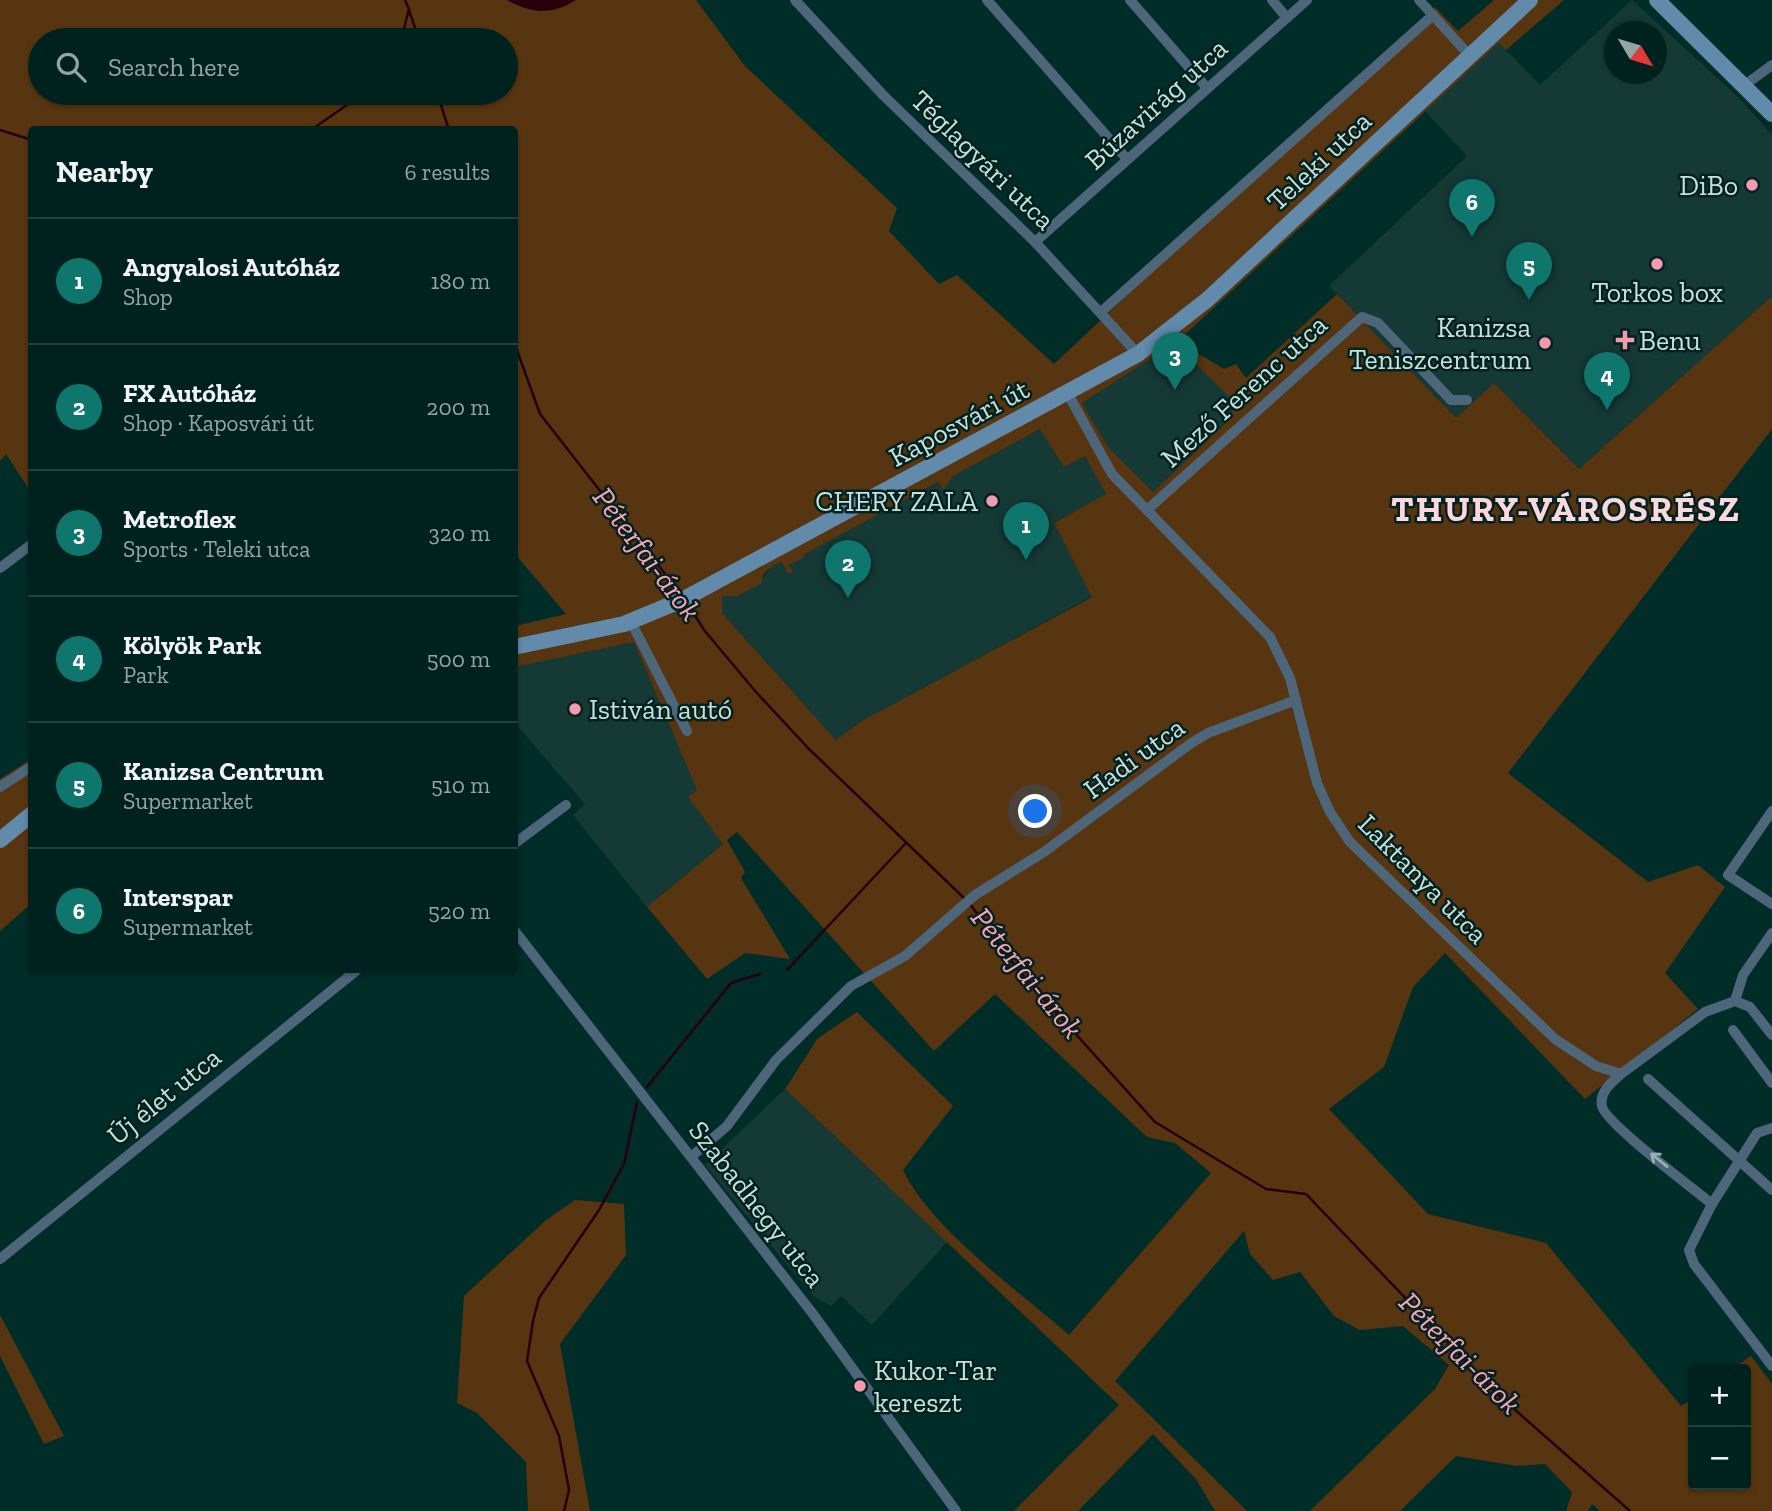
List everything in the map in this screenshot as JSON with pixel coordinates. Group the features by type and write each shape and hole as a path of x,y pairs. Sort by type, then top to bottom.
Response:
{"main road":[{"name":"Teleki utca","path":"1138,354 1208,299 1530,0"},
{"path":"1657,0 1772,114"},
{"name":"Kaposvári út","path":"518,646 631,622 687,598 1138,354"},
{"path":"0,840 28,817"}],"street":[{"name":"Téglagyári utca","path":"795,0 876,88 1035,242 1138,354"},
{"path":"987,0 1127,159"},
{"path":"1130,0 1207,88"},
{"path":"1272,0 1287,18"},
{"name":"Búzavirág utca","path":"1035,242 1307,0"},
{"path":"1419,0 1470,56"},
{"name":"Teleki utca","path":"1101,312 1433,15"},
{"path":"1742,87 1772,65"},
{"name":"Mező Ferenc utca","path":"1147,510 1362,317 1378,323 1451,400 1467,400"},
{"name":"Laktanya utca","path":"1068,394 1105,464 1270,637 1286,668 1317,783 1334,820 1350,842 1555,1039 1596,1066 1620,1074"},
{"path":"0,568 28,547"},
{"path":"631,622 687,731"},
{"name":"Hadi utca","path":"692,1156 727,1126 776,1060 833,1001 863,978 905,956 961,905 1044,852 1197,739 1296,700"},
{"path":"0,788 28,769"},
{"path":"518,841 566,804"},
{"path":"1772,811 1728,875 1772,904"},
{"path":"1735,1001 1743,975 1772,933"},
{"name":"Szabadhegy utca","path":"518,935 813,1314 956,1511"},
{"name":"Új élet utca","path":"0,1259 353,973"},
{"path":"1712,1204 1604,1112 1601,1103 1606,1089 1620,1074 1704,1012 1735,1001 1750,1007 1772,1035"},
{"path":"1733,1030 1772,1083"},
{"path":"1648,1079 1772,1190"},
{"path":"1772,1128 1757,1133 1712,1204 1690,1244 1689,1254 1772,1366"}],"shaded area":[{"path":"0,0 696,0 745,66 897,208 889,231 939,284 957,275 1054,364 1435,7 1458,31 1494,0 1564,0 1506,50 1499,43 1178,341 1224,369 1236,364 1246,378 1337,294 1456,418 1494,383 1579,469 1772,296 1772,429 1508,773 1648,882 1698,865 1725,887 1665,973 1698,1009 1585,1099 1445,953 1413,987 1384,1067 1329,1109 1428,1214 1546,1243 1681,1406 1688,1401 1688,1490 1751,1490 1751,1364 1739,1364 1751,1356 1772,1384 1772,1511 1600,1511 1592,1504 1588,1511 1566,1511 1572,1492 1545,1464 1517,1466 1456,1456 1400,1511 1310,1511 1435,1389 1449,1365 1403,1326 1360,1330 1334,1316 1300,1272 1273,1280 1250,1254 1244,1231 1115,1381 1247,1511 1215,1511 1196,1479 1153,1434 1078,1511 1014,1511 1119,1405 785,1089 818,1038 857,1012 953,1106 903,1170 916,1192 955,1237 1069,1335 1211,1173 1175,1143 1147,1137 995,994 934,1051 737,832 727,840 745,872 741,878 790,959 745,953 707,979 647,907 723,844 688,797 697,790 634,642 518,666 518,625 566,614 518,558 518,126 28,126 28,487 6,454 0,461","holes":["1175,343 1242,410 1233,411 1226,418 1226,423 1153,492 1108,447 1082,403","1040,429 1064,467 1085,456 1106,494 1054,523 1092,597 860,722 836,740 722,613 722,596 737,596 762,583 765,573 781,562 789,574 793,571 789,565 804,558 803,555 938,482 943,490 953,476"]},
{"path":"507,0 576,0 542,11 525,8"},
{"path":"1632,0 1655,21 1609,21"},
{"path":"1604,26 1604,84 1667,84 1667,32 1738,97 1772,135 1772,296 1579,469 1494,383 1456,418 1329,286 1467,156 1424,110 1499,43 1540,85"},
{"path":"1175,343 1243,411 1226,418 1227,422 1153,492 1108,447 1082,403"},
{"path":"1040,429 1085,455 1106,494 1054,523 1092,596 860,722 836,740 722,613 722,596 762,579 771,567 781,562 790,573 793,571 789,565 804,558 802,555 938,482 943,490 953,476"},
{"path":"634,642 697,790 689,797 723,844 647,907 573,815 585,804 518,726 518,666"},
{"path":"28,761 28,907 0,931 0,779"},
{"path":"785,1089 947,1242 872,1325 841,1296 831,1306 813,1296 705,1165"},
{"path":"575,1200 624,1204 626,1255 560,1344 590,1511 528,1511 526,1462 477,1413 457,1403 464,1296 546,1220"},
{"path":"0,1315 64,1436 44,1444 0,1356"}],"waterway":[{"path":"404,28 409,9 405,0"},
{"name":"Péterfai-árok","path":"409,10 415,28"},
{"path":"317,126 347,105"},
{"name":"Péterfai-árok","path":"441,105 448,126"},
{"path":"0,130 28,139"},
{"name":"Péterfai-árok","path":"518,353 540,414 680,593"},
{"name":"Péterfai-árok","path":"688,604 704,630 808,748 965,899"},
{"path":"787,970 906,843"},
{"name":"Péterfai-árok","path":"970,904 1018,970 1155,1122 1266,1189 1306,1194 1497,1394 1630,1511"},
{"path":"647,1087 731,983 760,974"},
{"path":"564,1511 569,1490 559,1436 527,1361 533,1321 539,1298 599,1210 624,1164 637,1102"}],"place":[{"name":"DiBo","path":"1752,185"},
{"name":"Interspar","path":"1472,237"},
{"name":"Torkos box","path":"1657,264"},
{"name":"Kanizsa Centrum","path":"1529,300"},
{"name":"Benu","path":"1625,340"},
{"name":"Kanizsa Teniszcentrum","path":"1545,343"},
{"name":"Metroflex","path":"1175,390"},
{"name":"Kölyök Park","path":"1607,410"},
{"name":"CHERY ZALA","path":"992,501"},
{"name":"Angyalosi Autóház","path":"1026,560"},
{"name":"FX Autóház","path":"848,598"},
{"name":"Istiván autó","path":"575,709"},
{"name":"Kukor-Tar kereszt","path":"860,1386"}],"district":[{"name":"THURY-VÁROSRÉSZ","path":"1566,509"}]}
